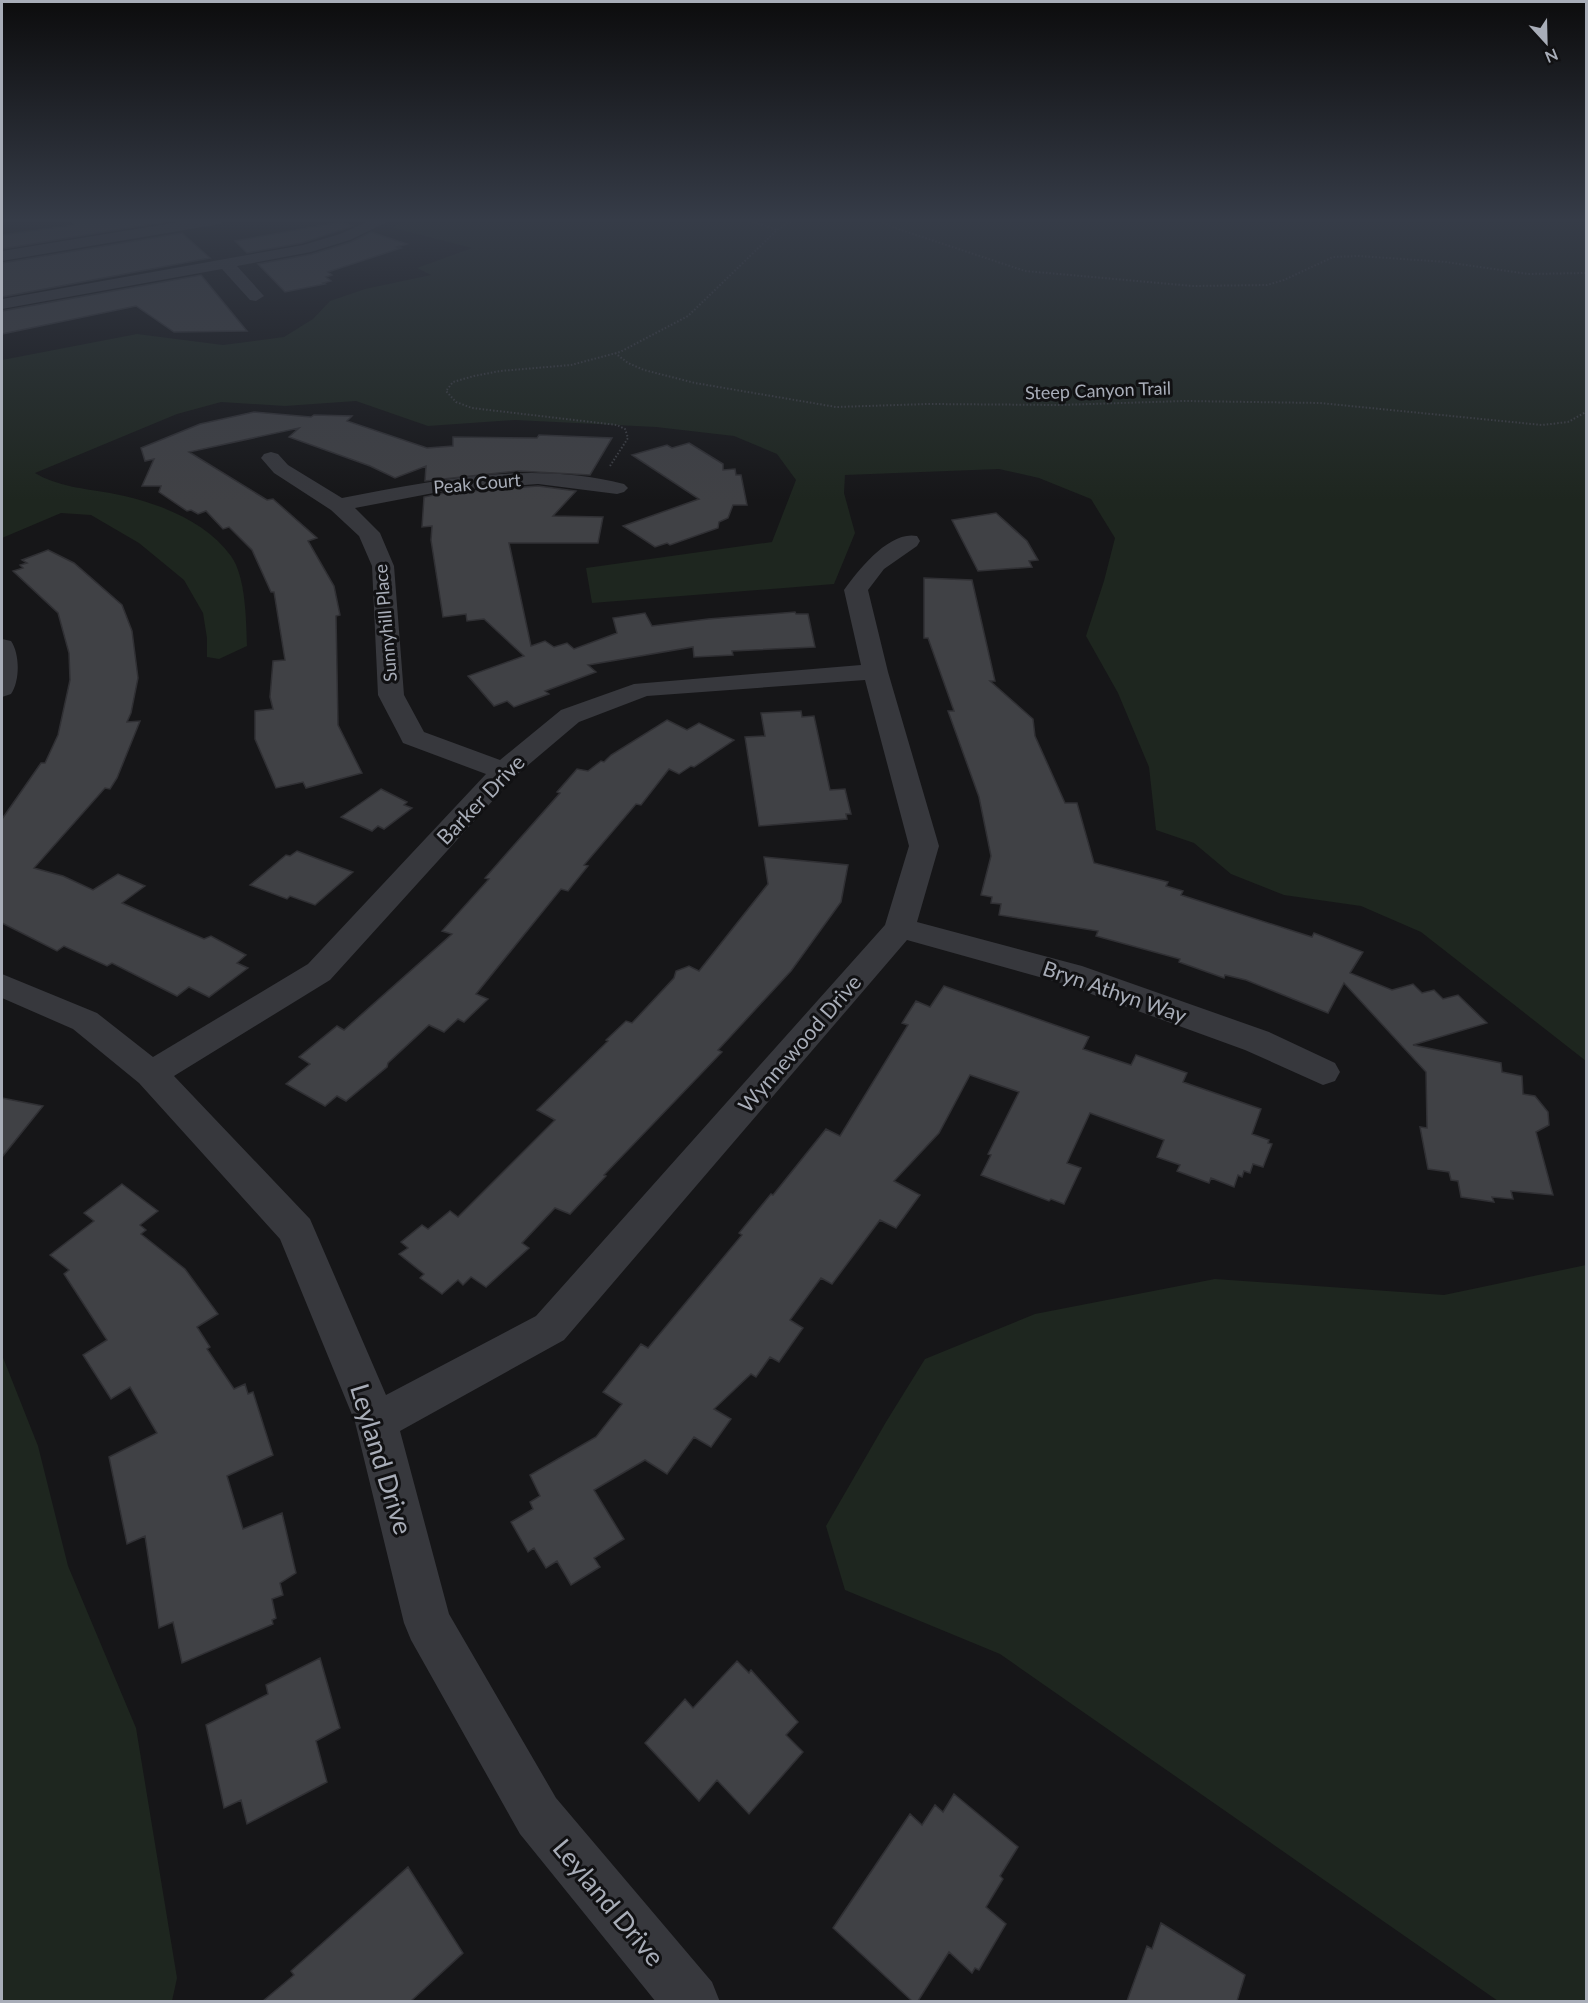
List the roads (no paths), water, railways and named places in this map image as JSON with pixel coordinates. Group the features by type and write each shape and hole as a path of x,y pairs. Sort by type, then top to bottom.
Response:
{"street":[{"name":"Sunnyhill Place","path":"271,458 281,469 339,505 369,533 383,566 392,695 413,737 504,771"},
{"name":"Peak Court","path":"339,505 444,484 538,478 617,488"},
{"name":"Wynnewood Drive","path":"376,1422 550,1328 900,928 924,846 875,672 856,590 876,564 909,541"},
{"path":"2,646 5,655 2,689"},
{"name":"Barker Drive","path":"151,1074 320,972 504,771 570,716 643,689 875,672"},
{"name":"Bryn Athyn Way","path":"900,928 1071,974 1257,1041 1323,1072"},
{"name":"Leyland Drive","path":"3,988 85,1021 151,1074 296,1230 376,1422 428,1623 538,1816 692,2001"}]}
